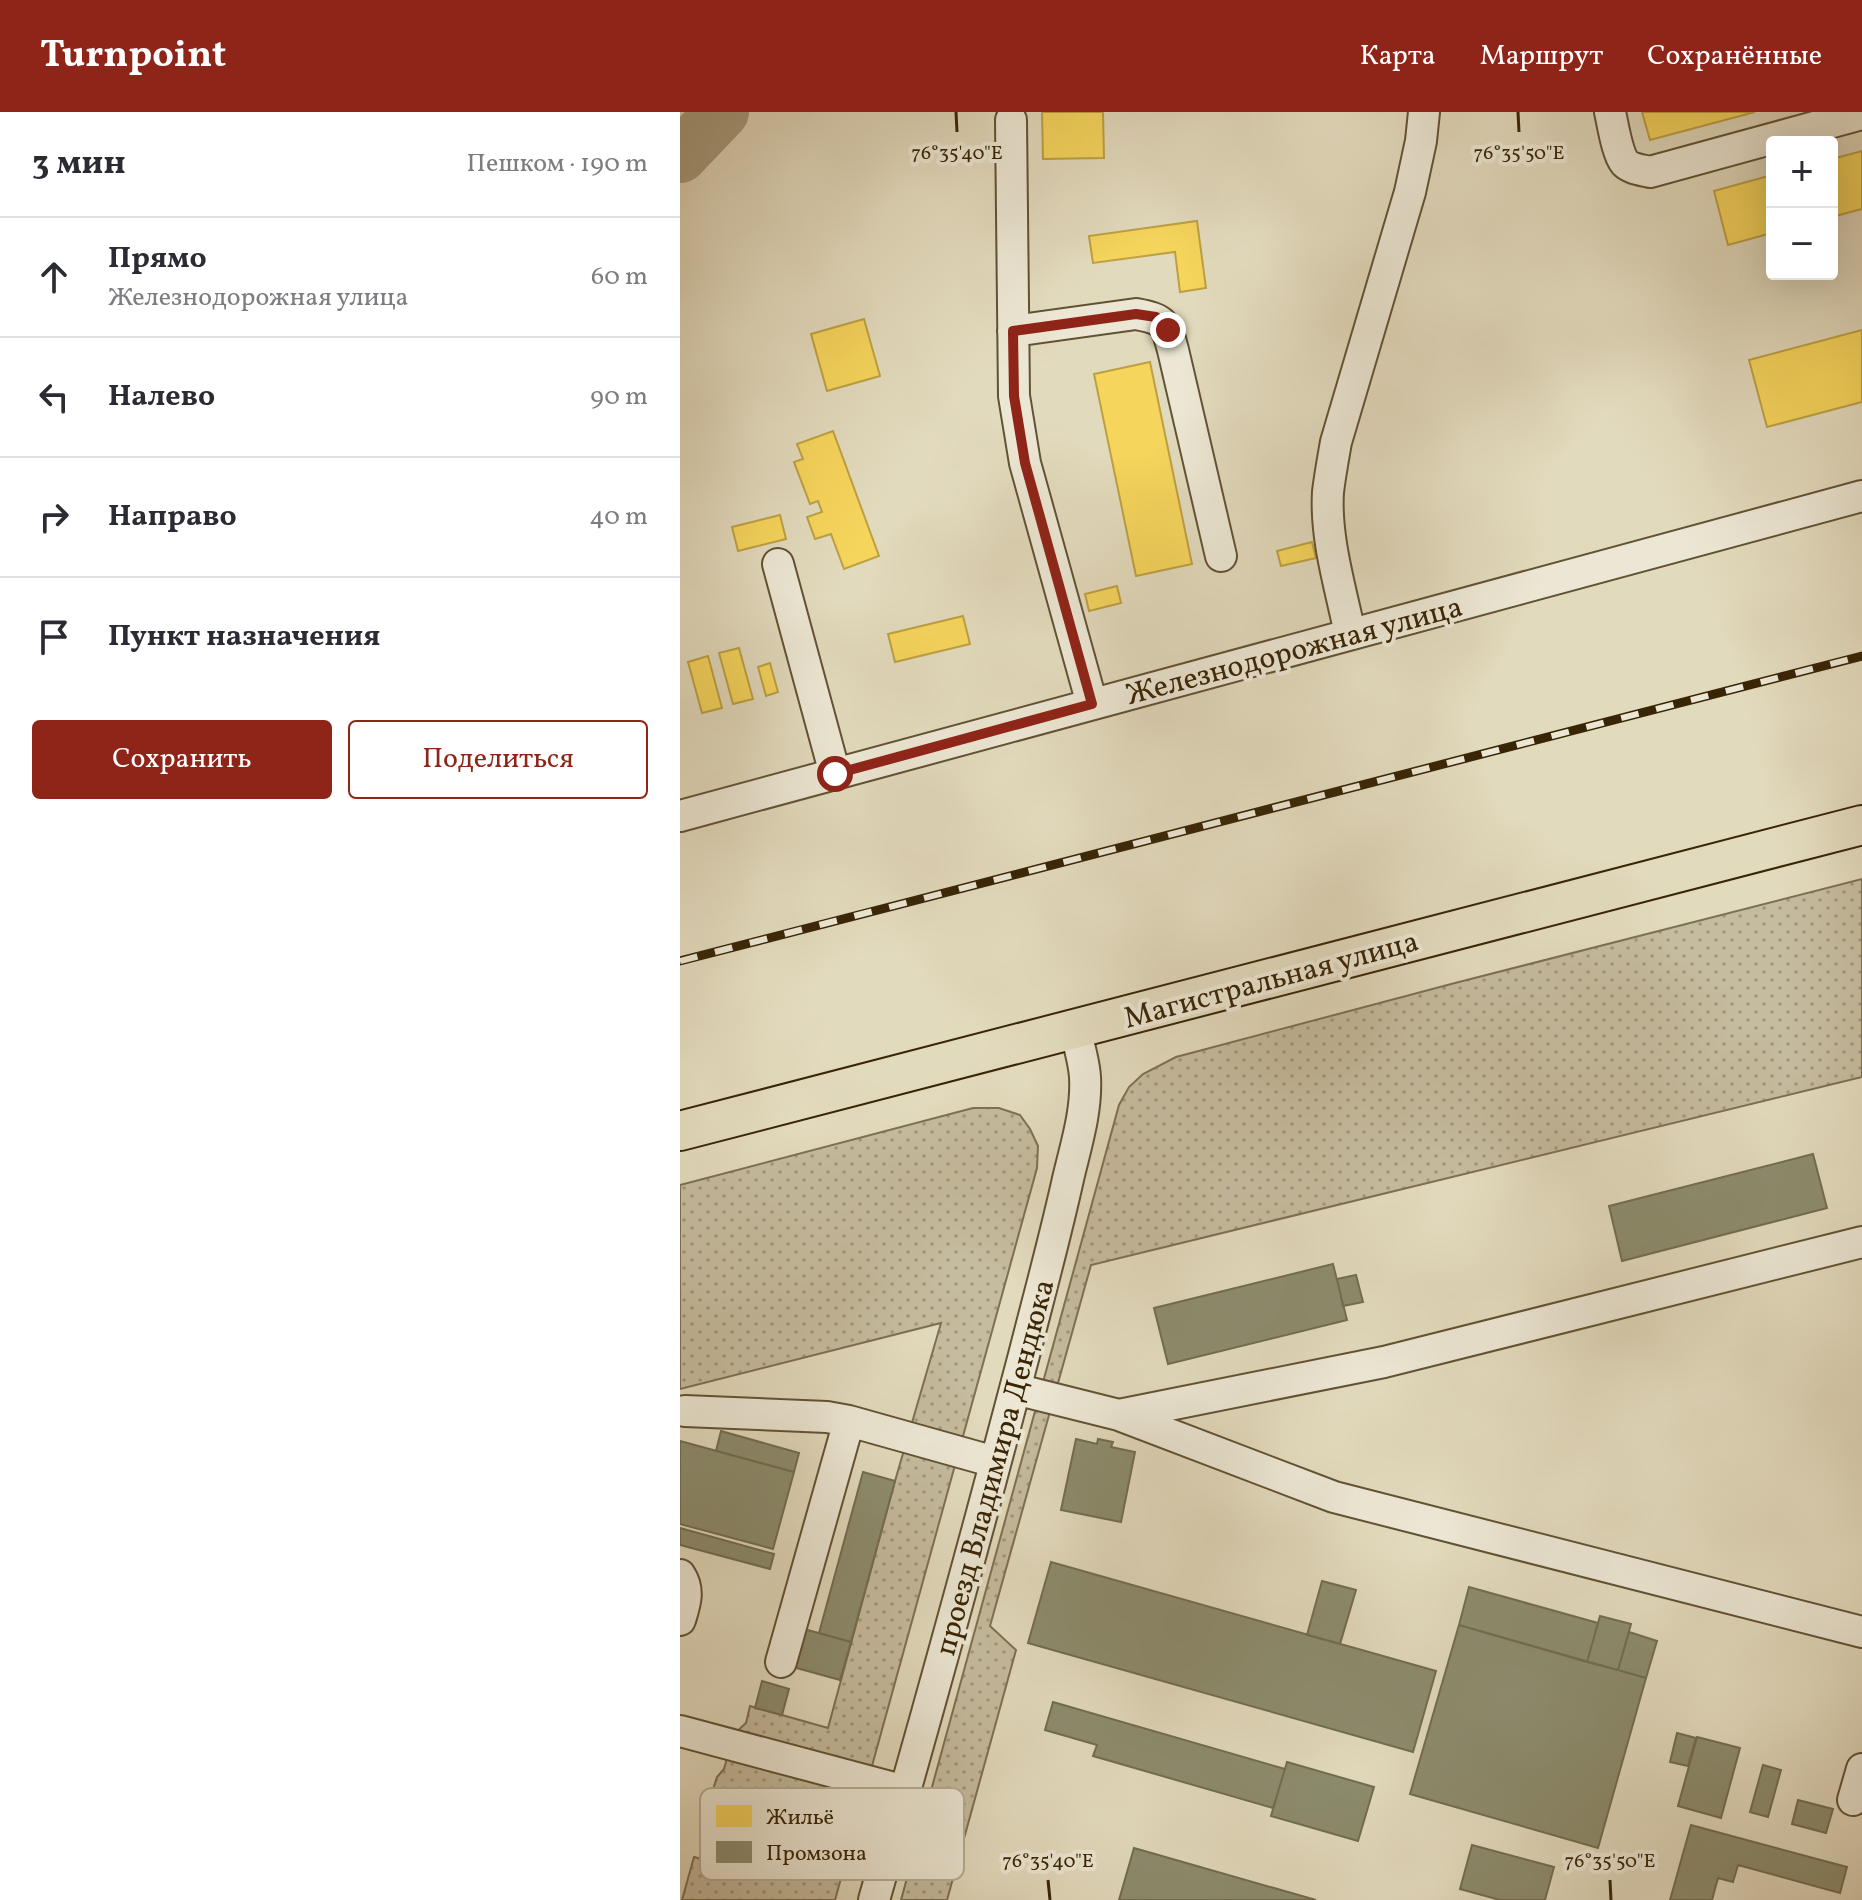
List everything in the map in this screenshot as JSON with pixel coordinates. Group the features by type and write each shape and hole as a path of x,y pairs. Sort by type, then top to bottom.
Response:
{"main road":[{"name":"Магистральная улица","path":"680,1131 1862,825"}],"street":[{"path":"1350,634 1328,518 1331,469 1336,442 1410,192 1424,112"},
{"path":"1610,112 1625,162 1634,169 1650,172 1862,114"},
{"path":"1011,120 1014,396 1025,463 1092,704"},
{"path":"1013,331 1136,314 1156,317 1168,330 1221,556"},
{"name":"Железнодорожная улица","path":"680,816 1862,496"},
{"path":"778,564 835,774"},
{"name":"проезд Владимира Дендюка","path":"906,1788 1015,1389 1080,1127 1085,1076 1075,1030"},
{"path":"1119,1415 1384,1362 1862,1242"},
{"path":"1015,1389 1119,1415 1334,1497 1862,1632"},
{"path":"685,1411 827,1417 995,1462"},
{"path":"781,1662 849,1421"},
{"path":"680,1575 686,1584 680,1620"},
{"path":"680,1731 894,1788"},
{"path":"1853,1800 1862,1769"},
{"name":"проезд Владимира Дендюка","path":"874,1900 880,1880"}],"shaded area":[{"path":"1862,879 1862,1077 1091,1265 990,1626 1016,1650 964,1838 964,1788 932,1788 1119,1105 1129,1087 1143,1074 1176,1057"},
{"path":"973,1108 999,1108 1020,1115 1038,1146 1037,1168 866,1788 714,1788 724,1769 734,1734 746,1723 750,1706 828,1728 941,1323 680,1389 680,1185"},
{"path":"694,1857 700,1859 700,1880 841,1880 835,1900 682,1900"},
{"path":"906,1880 953,1880 947,1900 901,1900"}],"building: Жильё":[{"path":"1042,112 1103,112 1104,158 1043,159"},
{"path":"1642,112 1755,112 1650,140"},
{"path":"1862,151 1862,209 1838,215 1838,208 1838,157"},
{"path":"1766,177 1766,235 1728,245 1714,191"},
{"path":"1197,221 1206,288 1180,292 1175,252 1093,263 1089,236"},
{"path":"864,319 880,376 827,391 811,334"},
{"path":"1862,330 1862,402 1767,427 1749,360"},
{"path":"1150,362 1192,564 1136,576 1094,374"},
{"path":"833,431 879,556 844,569 831,534 815,539 807,517 822,512 818,501 810,504 794,462 803,459 797,444"},
{"path":"780,515 786,539 738,551 732,527"},
{"path":"1312,542 1316,558 1281,566 1277,551"},
{"path":"1117,586 1121,603 1089,611 1085,594"},
{"path":"963,616 970,644 895,662 888,634"},
{"path":"739,648 753,699 733,704 719,653"},
{"path":"708,656 722,708 702,713 688,662"},
{"path":"770,663 778,692 766,696 758,667"}],"building: Промзона":[{"path":"1813,1154 1827,1208 1622,1261 1609,1206"},
{"path":"1333,1264 1347,1320 1168,1364 1154,1308"},
{"path":"1356,1275 1363,1302 1343,1306 1337,1279"},
{"path":"721,1431 799,1453 794,1472 716,1451"},
{"path":"1076,1439 1097,1444 1098,1439 1113,1442 1111,1447 1135,1452 1121,1522 1061,1510"},
{"path":"680,1441 794,1472 773,1549 680,1524"},
{"path":"863,1472 895,1481 851,1642 819,1633"},
{"path":"680,1528 774,1554 770,1569 680,1545"},
{"path":"1051,1562 1436,1671 1413,1752 1028,1643"},
{"path":"1322,1581 1356,1590 1340,1644 1307,1635"},
{"path":"1469,1587 1598,1623 1587,1662 1459,1625"},
{"path":"1600,1616 1631,1624 1618,1670 1587,1662"},
{"path":"1459,1625 1646,1678 1598,1848 1410,1794"},
{"path":"804,1629 851,1642 840,1680 793,1667"},
{"path":"1629,1632 1657,1641 1646,1678 1618,1670"},
{"path":"762,1681 789,1689 782,1715 755,1708"},
{"path":"1053,1702 1285,1769 1273,1808 1093,1756 1097,1745 1045,1730"},
{"path":"1677,1733 1696,1738 1688,1766 1670,1762"},
{"path":"1697,1737 1740,1748 1721,1818 1678,1806"},
{"path":"1287,1762 1374,1787 1358,1841 1271,1816"},
{"path":"1763,1765 1781,1770 1768,1817 1750,1812"},
{"path":"1798,1800 1833,1809 1826,1833 1792,1824"},
{"path":"1691,1825 1847,1867 1840,1893 1738,1865 1733,1882 1718,1878 1712,1900 1670,1900"},
{"path":"1472,1845 1554,1867 1545,1900 1500,1900 1460,1889"},
{"path":"1134,1848 1316,1900 1119,1900"}],"waterway":[{"path":"680,156 722,112"}],"railway":[{"path":"680,961 1862,656"}],"route":[{"path":"835,774 1092,704 1025,463 1014,396 1013,331 1136,314 1156,317 1168,330"}]}
